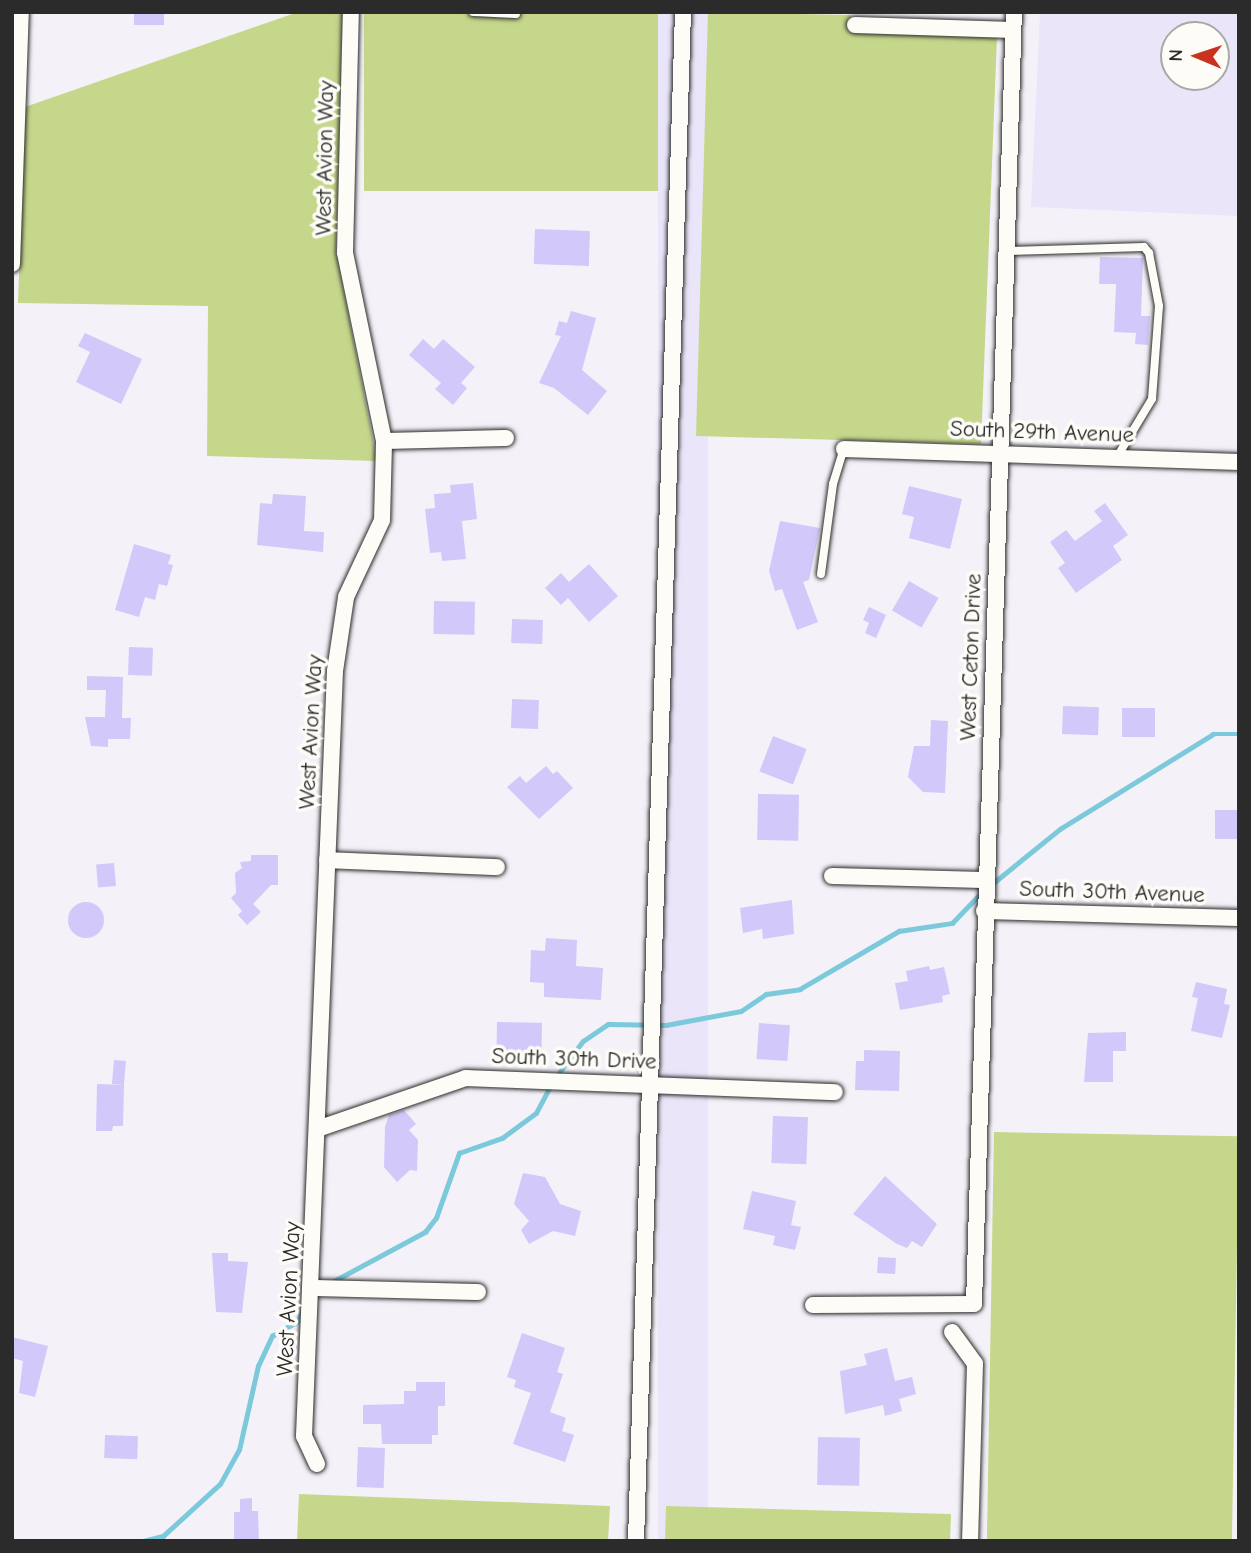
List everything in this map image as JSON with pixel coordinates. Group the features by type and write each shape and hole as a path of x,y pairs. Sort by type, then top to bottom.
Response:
{"street":[{"path":"12,264 21,12"},
{"name":"West Avion Way","path":"317,1464 304,1436 320,1128 335,671 346,597 382,520 384,441 345,252 351,12"},
{"path":"636,1541 683,12"},
{"name":"West Ceton Drive","path":"813,1305 974,1304 984,880 1009,251 1014,12"},
{"path":"855,25 1013,30"},
{"path":"384,441 506,438"},
{"name":"South 29th Avenue","path":"845,449 1002,452 1239,462"},
{"path":"327,860 497,867"},
{"path":"832,876 984,880"},
{"name":"South 30th Avenue","path":"984,911 1239,918"},
{"name":"South 30th Drive","path":"320,1128 466,1078 835,1092"},
{"path":"313,1288 478,1292"},
{"path":"952,1332 975,1364 970,1541"}],"lane":[{"path":"472,12 516,14"},
{"path":"1009,251 1144,247 1149,253 1159,306 1152,399 1117,457"},
{"path":"821,573 833,484 845,449"}],"shaded area":[{"path":"658,12 708,12 708,1541 658,1541"},
{"path":"1040,12 1239,12 1239,216 1031,207"}],"green space":[{"path":"298,12 343,12 336,251 377,461 207,456 208,306 18,303 25,107"},
{"path":"364,12 658,12 658,191 364,191"},
{"path":"708,12 851,15 850,32 997,37 981,444 696,436"},
{"path":"994,1132 1239,1136 1232,1541 987,1541"},
{"path":"299,1494 610,1506 608,1541 297,1541"},
{"path":"666,1506 951,1514 950,1541 665,1541"}],"building":[{"path":"134,12 164,12 164,25 134,25"},
{"path":"535,229 590,231 589,266 534,264"},
{"path":"1100,257 1143,258 1141,316 1150,316 1148,345 1135,344 1136,333 1114,332 1116,284 1099,284"},
{"path":"571,311 596,318 582,370 607,391 588,415 554,388 539,383 561,336 555,335 559,321 567,323"},
{"path":"85,333 142,359 121,404 76,382 90,352 78,346"},
{"path":"423,339 434,349 443,339 475,367 461,383 467,388 453,405 435,389 441,383 409,355"},
{"path":"473,483 477,519 462,521 466,559 442,561 441,552 430,553 425,509 435,508 434,494 451,493 450,485"},
{"path":"909,486 962,499 950,549 909,538 914,517 902,514"},
{"path":"273,494 306,496 304,531 324,532 323,552 257,545 260,503 272,504"},
{"path":"1105,503 1128,535 1113,546 1122,560 1076,593 1058,568 1065,563 1050,542 1066,530 1075,541 1102,521 1094,511"},
{"path":"780,521 820,528 809,580 803,582 818,622 797,630 782,589 775,591 769,571"},
{"path":"134,544 171,555 168,564 173,565 167,586 159,584 155,600 145,597 139,617 115,610"},
{"path":"589,564 618,596 589,622 568,598 561,605 545,588 561,573 569,582"},
{"path":"909,581 938,598 921,627 892,610"},
{"path":"434,601 475,602 474,635 433,634"},
{"path":"869,607 886,615 876,638 865,633 869,623 863,620"},
{"path":"512,619 543,620 542,644 511,643"},
{"path":"129,647 153,648 152,676 128,675"},
{"path":"87,676 123,677 122,718 131,718 130,739 108,739 108,747 91,746 85,717 105,717 106,690 87,690"},
{"path":"512,699 539,700 538,729 511,728"},
{"path":"1063,706 1099,707 1098,735 1062,734"},
{"path":"1122,708 1155,708 1155,737 1122,737"},
{"path":"931,720 948,721 945,793 923,792 908,777 914,746 930,746"},
{"path":"773,736 807,749 793,784 759,771"},
{"path":"546,766 553,774 557,771 573,788 539,819 507,787 520,776 526,783"},
{"path":"758,794 799,795 798,841 757,840"},
{"path":"1215,810 1239,810 1239,839 1215,839"},
{"path":"251,855 278,855 278,885 271,885 253,904 261,912 247,925 238,915 242,911 231,898 236,893 235,873 242,868 240,862 251,861"},
{"path":"114,863 116,886 98,887 96,865"},
{"path":"792,900 794,934 763,939 762,929 743,933 740,908"},
{"path":"86,902 99,907 104,920 99,933 86,938 73,933 68,920 73,907"},
{"path":"546,938 577,940 576,966 603,968 601,1000 544,997 544,983 530,982 531,950 545,951"},
{"path":"929,966 930,970 944,967 950,994 942,996 943,1002 900,1010 895,983 908,981 906,971"},
{"path":"1196,982 1227,989 1224,1004 1230,1005 1222,1038 1191,1031 1198,998 1192,997"},
{"path":"497,1022 542,1023 541,1057 496,1056"},
{"path":"759,1023 790,1025 787,1061 756,1059"},
{"path":"1126,1032 1126,1051 1113,1051 1113,1082 1084,1082 1088,1033"},
{"path":"864,1050 900,1051 899,1091 855,1090 856,1061 864,1061"},
{"path":"114,1060 126,1061 124,1085 112,1084"},
{"path":"97,1084 124,1085 123,1126 113,1126 112,1131 96,1131"},
{"path":"404,1110 416,1124 409,1130 418,1140 417,1171 410,1170 397,1182 384,1167 385,1127 389,1115"},
{"path":"773,1116 808,1117 806,1164 771,1163"},
{"path":"523,1173 545,1177 560,1204 581,1211 575,1236 553,1231 529,1244 521,1230 529,1221 514,1204"},
{"path":"885,1176 937,1224 922,1247 912,1241 907,1248 897,1244 853,1214"},
{"path":"752,1191 796,1201 791,1225 801,1227 795,1250 773,1245 775,1236 743,1229"},
{"path":"212,1253 228,1253 228,1261 248,1262 242,1313 216,1312"},
{"path":"878,1257 896,1258 895,1274 877,1273"},
{"path":"522,1333 565,1348 557,1372 563,1374 550,1412 566,1418 562,1431 574,1435 565,1462 513,1444 531,1393 514,1387 516,1380 507,1377"},
{"path":"12,1337 48,1346 35,1397 19,1393 23,1361 12,1358"},
{"path":"887,1348 895,1381 912,1377 916,1394 899,1399 902,1411 885,1416 883,1405 845,1414 840,1371 867,1365 864,1354"},
{"path":"416,1382 445,1382 445,1406 438,1406 438,1435 432,1435 432,1444 382,1444 381,1424 363,1424 363,1405 404,1404 404,1391 416,1391"},
{"path":"105,1435 138,1436 137,1459 104,1458"},
{"path":"818,1437 860,1438 859,1486 817,1485"},
{"path":"358,1447 385,1448 384,1488 357,1487"},
{"path":"252,1498 252,1511 258,1511 259,1541 234,1541 234,1512 240,1512 240,1499"}],"waterway":[{"path":"992,884 1060,829 1213,734 1239,734"},
{"path":"555,1078 583,1041 608,1024 666,1025 741,1011 766,994 800,989 899,931 952,923 983,891"},
{"path":"332,1282 425,1232 436,1218 459,1153 502,1138 536,1113 551,1085"},
{"path":"143,1541 163,1536 220,1484 239,1450 258,1366 272,1336 298,1321 303,1310"}]}
